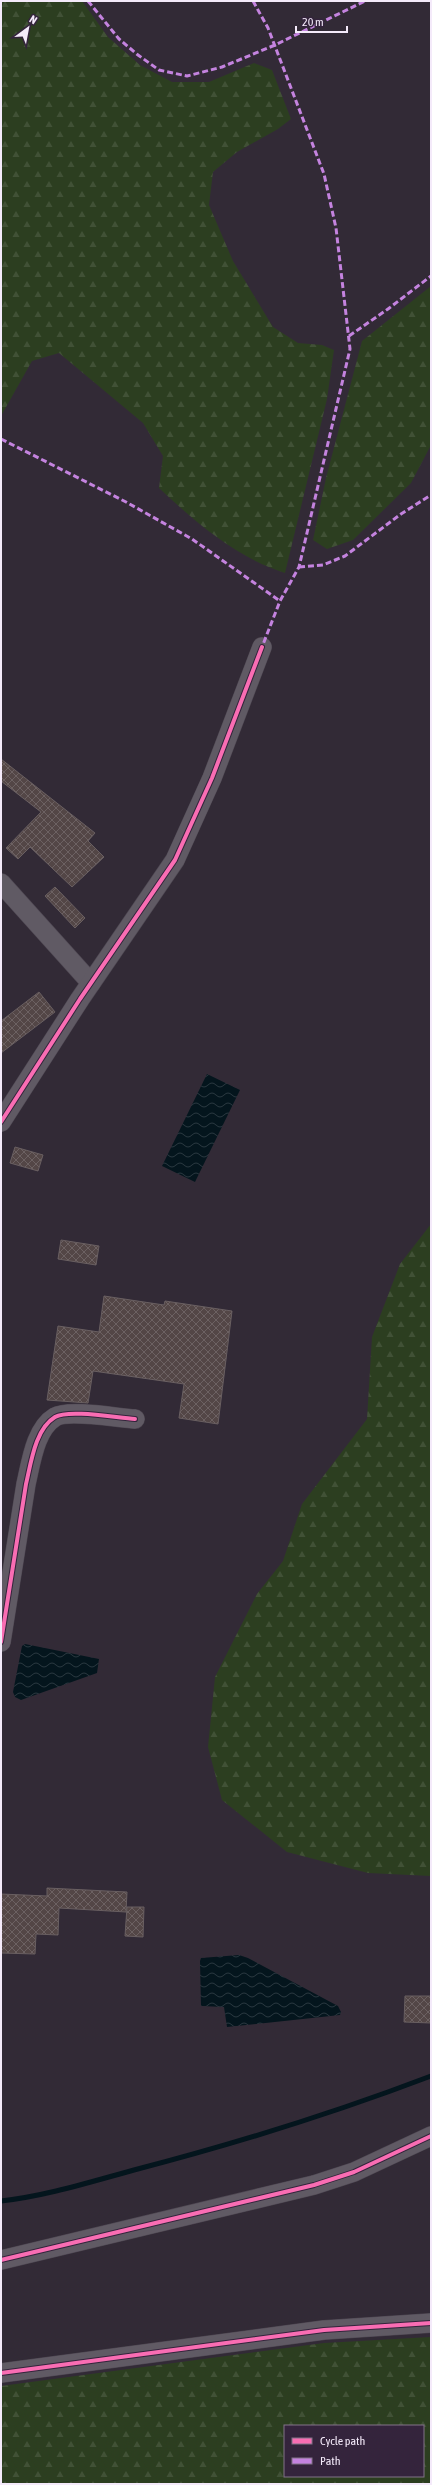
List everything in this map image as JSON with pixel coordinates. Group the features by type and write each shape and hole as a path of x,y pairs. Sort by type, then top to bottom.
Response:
{"street":[{"path":"1,1122 91,983 175,860 212,778 262,647"},
{"path":"1,883 91,983"},
{"path":"1,1642 26,1484 32,1458 42,1431 56,1416 67,1414 135,1420"},
{"path":"1,2260 314,2185 354,2172 431,2136"},
{"path":"1,2373 324,2330 431,2323"}],"green space":[{"path":"1,1 82,1 108,37 140,65 172,82 209,82 254,63 272,70 291,119 278,129 237,152 213,172 209,205 233,261 273,327 298,343 322,345 334,350 327,399 285,573 250,558 218,538 187,514 159,488 163,456 143,423 59,353 32,361 1,416"},
{"path":"431,286 431,445 411,483 353,540 327,549 313,540 326,478 362,341"},
{"path":"431,1224 431,1876 368,1873 287,1852 222,1800 208,1747 215,1677 257,1594 283,1561 302,1504 367,1419 372,1337 400,1264"},
{"path":"431,2337 431,2484 1,2484 1,2386 324,2343"}],"water":[{"path":"207,1074 240,1090 195,1182 162,1166"},
{"path":"25,1644 99,1659 97,1673 21,1700 15,1697 13,1692 22,1646"},
{"path":"239,1955 248,1958 338,2006 341,2012 340,2015 227,2027 224,2007 201,2006 200,1961 201,1958"}],"building":[{"path":"1,759 95,833 88,841 104,857 72,887 30,847 18,859 6,848 41,812 1,781"},
{"path":"55,887 85,918 75,928 45,896"},
{"path":"39,992 55,1012 1,1053 1,1021"},
{"path":"15,1147 43,1155 38,1171 10,1163"},
{"path":"61,1240 99,1246 96,1265 58,1259"},
{"path":"104,1296 164,1305 165,1301 232,1311 218,1424 179,1418 184,1384 93,1371 88,1403 47,1400 58,1326 99,1332"},
{"path":"47,1888 127,1892 126,1912 59,1908 58,1935 36,1934 35,1954 1,1953 1,1894 47,1896"},
{"path":"127,1907 144,1907 143,1937 125,1936"},
{"path":"405,1996 431,1996 431,2023 404,2022"}],"waterway":[{"path":"1,2201 35,2196 68,2188 209,2150 321,2115 431,2076"}],"marked path":[{"path":"88,1 119,39 138,55 159,70 187,76 222,67 275,45 365,1"},
{"path":"253,1 268,28 324,174 336,228 350,349 299,567 280,601 262,647"},
{"path":"349,336 388,309 431,276"},
{"path":"1,439 126,502 192,539 280,601"},
{"path":"299,567 323,565 345,556 401,514 431,495"}],"cycle path":[{"path":"1,1122 80,999 175,860 212,778 262,647"},
{"path":"1,1642 26,1484 38,1438 48,1422 55,1417 62,1415 82,1414 135,1419"},
{"path":"1,2260 314,2185 354,2172 431,2136"},
{"path":"1,2373 324,2330 431,2323"}]}
